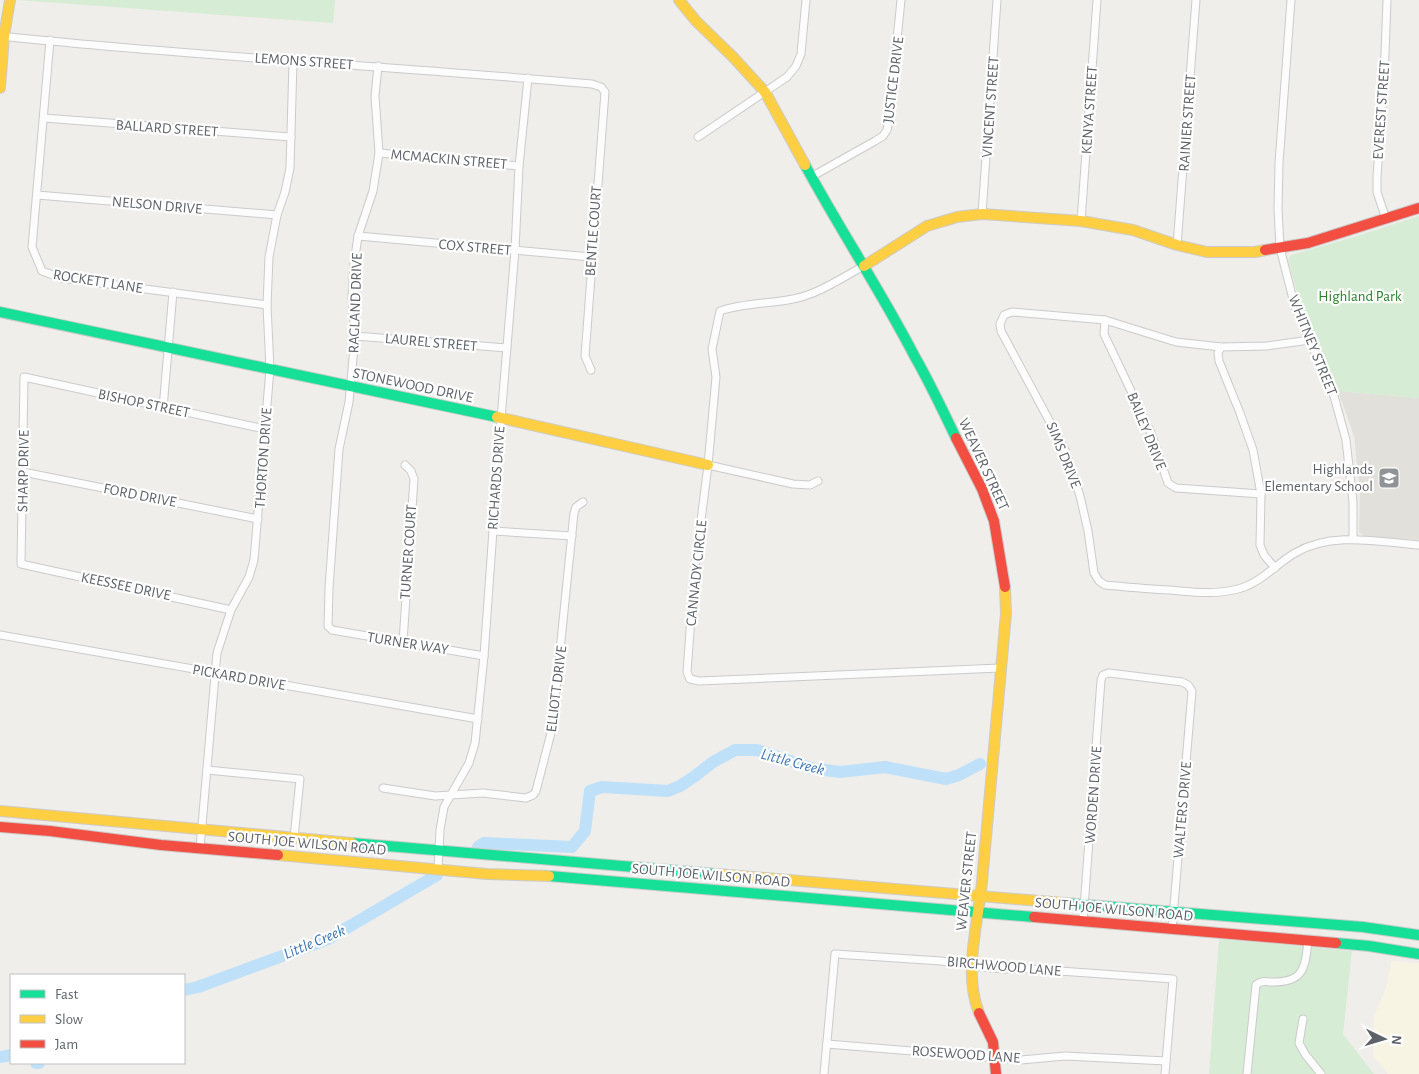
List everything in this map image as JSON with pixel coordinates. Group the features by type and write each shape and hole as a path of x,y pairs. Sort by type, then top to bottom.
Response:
{"main road":[{"path":"0,88 2,36 10,0"},
{"name":"WEAVER STREET","path":"679,0 696,21 765,92 834,218 864,266 915,356 982,489 994,521 1005,584 1006,614 981,896 972,966 972,987 978,1011 993,1042 996,1057 996,1074"},
{"path":"864,266 927,226 957,217 982,214 1081,221 1133,230 1177,245 1207,252 1255,252 1308,243 1419,208"},
{"name":"STONEWOOD DRIVE","path":"0,312 560,430 708,465"},
{"name":"SOUTH JOE WILSON ROAD","path":"0,812 440,851 1363,927 1419,935"},
{"name":"SOUTH JOE WILSON ROAD","path":"0,827 438,870 487,874 538,875 1083,921 1369,946 1419,954"}],"street":[{"path":"698,138 787,77 796,66 801,54 806,0"},
{"name":"JUSTICE DRIVE","path":"811,177 875,141 883,136 887,130 891,108 901,0"},
{"name":"VINCENT STREET","path":"982,214 997,0"},
{"name":"KENYA STREET","path":"1081,221 1097,0"},
{"name":"RAINIER STREET","path":"1177,245 1196,0"},
{"name":"WHITNEY STREET","path":"1291,0 1279,162 1278,208 1280,248 1295,307 1334,396 1346,440 1353,502 1353,539"},
{"name":"EVEREST STREET","path":"1386,219 1377,192 1377,176 1384,80 1387,0"},
{"name":"LEMONS STREET","path":"2,36 292,61 528,78 592,84 600,87 605,92"},
{"name":"ROCKETT LANE","path":"50,40 32,247 42,271 61,278 267,304"},
{"name":"THORTON DRIVE","path":"200,848 208,770 216,653 231,610 249,578 254,560 270,369 267,304 269,257 277,215 285,192 290,168 292,61"},
{"name":"RAGLAND DRIVE","path":"332,630 328,626 328,588 339,449 351,387 355,336 354,264 358,236 373,191 379,153 375,96 378,66"},
{"name":"RICHARDS DRIVE","path":"438,870 440,830 444,807 469,763 476,743 515,250 519,166 528,78"},
{"name":"BENTLE COURT","path":"591,370 585,356 605,92"},
{"name":"BALLARD STREET","path":"44,118 291,137"},
{"name":"MCMACKIN STREET","path":"379,153 519,166"},
{"name":"NELSON DRIVE","path":"37,195 277,215"},
{"name":"COX STREET","path":"358,236 591,257"},
{"name":"CANNADY CIRCLE","path":"864,266 812,294 792,299 760,302 720,311 712,349 716,377 708,465 694,576 687,668 690,679 709,681 1000,668"},
{"path":"164,408 173,292"},
{"name":"SIMS DRIVE","path":"1310,340 1267,346 1221,347 1176,342 1105,320 1012,312 1004,315 1000,324 1001,331 1064,450 1080,496 1088,530 1094,573 1097,579 1105,585 1214,594 1240,589 1261,579 1295,553 1313,544 1353,539 1419,545"},
{"name":"BAILEY DRIVE","path":"1105,320 1104,334 1151,433 1168,483 1176,488 1261,494"},
{"name":"LAUREL STREET","path":"355,336 507,348"},
{"path":"1221,347 1218,353 1219,361 1253,450 1261,494 1260,545 1264,555 1275,568"},
{"name":"BISHOP STREET","path":"24,377 265,429"},
{"name":"SHARP DRIVE","path":"21,564 24,377"},
{"name":"TURNER COURT","path":"403,642 406,575 414,479 411,471 405,465"},
{"name":"STONEWOOD DRIVE","path":"708,465 793,484 810,485 818,482"},
{"name":"FORD DRIVE","path":"23,472 258,519"},
{"name":"ELLIOTT DRIVE","path":"383,788 436,796 483,793 526,798 533,795 536,791 552,729 574,513 576,507 583,502"},
{"path":"492,531 572,536"},
{"name":"KEESSEE DRIVE","path":"21,564 231,610"},
{"name":"TURNER WAY","path":"332,630 484,656"},
{"name":"PICKARD DRIVE","path":"0,635 478,719"},
{"name":"WALTERS DRIVE","path":"1109,673 1182,682 1188,685 1192,691 1172,929"},
{"name":"WORDEN DRIVE","path":"1083,921 1101,680 1103,675 1109,673"},
{"path":"208,770 300,779 294,838"},
{"path":"1247,1074 1256,985 1262,981 1283,982 1293,979 1302,971 1306,964 1308,941"},
{"name":"BIRCHWOOD LANE","path":"827,1044 835,954 941,961 972,966 1173,979 1166,1061"},
{"path":"1303,1019 1300,1043 1305,1054 1321,1074"},
{"path":"824,1074 827,1044"},
{"name":"ROSEWOOD LANE","path":"827,1044 1021,1060 1065,1056 1166,1061"},
{"path":"1165,1074 1166,1061"}],"shaded area":[{"name":"Highlands Elementary School","path":"1338,391 1419,398 1419,540 1364,536 1359,532 1360,492 1354,436"},
{"path":"1391,961 1419,963 1419,1074 1388,1074 1373,1056 1374,1015 1386,988"}],"green space":[{"path":"18,0 335,0 333,23"},
{"name":"Highland Park","path":"1419,216 1419,398 1338,391 1311,333 1299,300 1288,260 1291,255"},
{"path":"1219,939 1352,951 1343,1034 1374,1074 1209,1074"}],"waterway":[{"name":"Little Creek","path":"478,847 484,843 572,847 585,831 590,791 602,787 668,791 680,786 713,762 735,750 757,750 811,768 840,772 885,767 946,779 959,775 980,764"},
{"name":"Little Creek","path":"185,990 198,987 328,939 437,875"},
{"name":"Little Creek","path":"0,1057 10,1055"}],"traffic: fast":[{"path":"805,165 902,332 956,438"},
{"path":"0,312 497,417"},
{"path":"352,843 716,874"},
{"path":"549,876 1034,917"},
{"path":"1064,903 1363,927 1419,935"},
{"path":"1336,943 1419,954"}],"traffic: slow":[{"path":"0,88 4,36 10,0"},
{"path":"679,0 696,21 765,92 805,165"},
{"path":"864,266 927,226 957,217 982,214 1081,221 1133,230 1177,245 1207,252 1255,252 1265,250"},
{"path":"497,417 708,465"},
{"path":"979,1013 974,998 972,982 973,948 982,882 1006,614 1005,587"},
{"path":"0,811 352,843"},
{"path":"278,855 487,874 549,876"},
{"path":"716,874 1064,903"}],"traffic: jam":[{"path":"1265,250 1308,243 1419,208"},
{"path":"956,438 982,489 994,521 1005,587"},
{"path":"0,827 50,831 161,845 278,855"},
{"path":"1034,917 1336,943"},
{"path":"979,1013 993,1042 996,1074"}],"place":[{"name":"Highlands Elementary School","path":"1389,478"}]}
